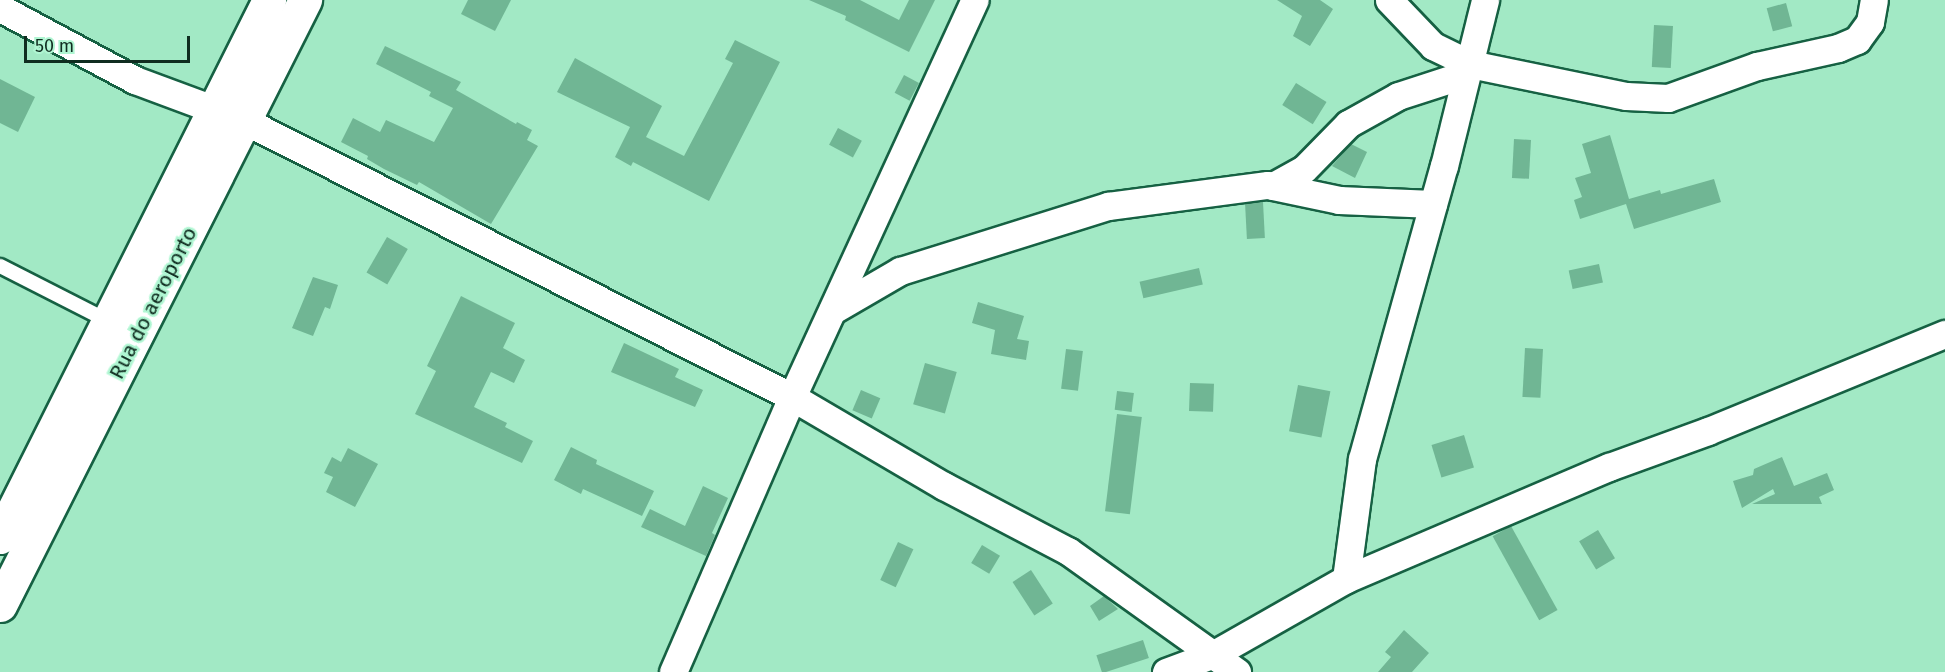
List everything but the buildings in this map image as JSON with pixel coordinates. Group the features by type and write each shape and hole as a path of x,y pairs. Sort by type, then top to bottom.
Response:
{"main road":[{"name":"Rua do aeroporto","path":"0,537 269,0"},
{"name":"Rua do aeroporto","path":"0,605 305,0"}],"street":[{"path":"673,672 792,397 975,0"},
{"path":"1389,0 1433,46 1468,69 1626,96 1668,98 1757,66 1838,48 1857,40 1870,22 1874,0"},
{"path":"1346,579 1362,459 1433,204 1485,0"},
{"path":"0,8 135,80 245,121 792,397 944,486 1068,551 1237,672"},
{"path":"1273,186 1304,169 1348,124 1398,96 1468,69"},
{"path":"832,309 900,271 1108,206 1273,186 1339,200 1433,204"},
{"path":"1166,672 1214,654 1346,579 1609,467 1708,431 1945,334"}],"lane":[{"path":"0,266 108,321"}]}
